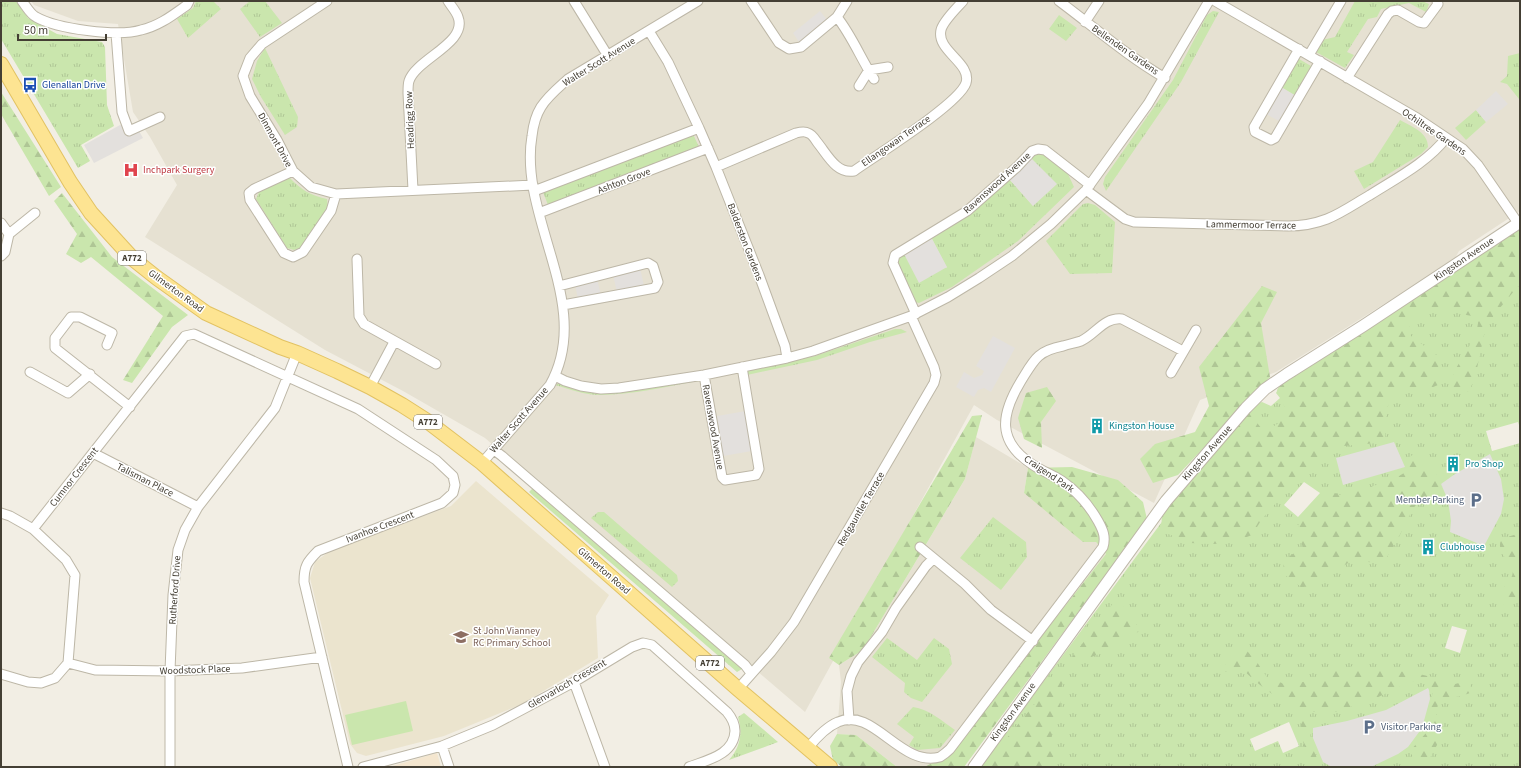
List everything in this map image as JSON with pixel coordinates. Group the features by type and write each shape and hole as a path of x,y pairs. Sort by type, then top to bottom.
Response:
{"main road":[{"name":"Gilmerton Road","path":"1,64 70,182 92,213 133,259 157,278 206,312 370,387 427,421 482,463 830,767"}],"street":[{"path":"22,1 34,16 54,25 116,33 141,30 165,20 187,5 189,1"},
{"name":"Dinmont Drive","path":"327,1 262,44 250,58 243,76 250,96 277,140 293,171 311,187 336,194 413,190 534,188"},
{"name":"Headrigg Row","path":"413,190 408,93 409,80 416,70 453,39 460,26 458,17 448,1"},
{"path":"574,1 608,56"},
{"name":"Walter Scott Avenue","path":"482,463 542,394 555,376 561,354 563,305 539,213 534,188 530,147 533,128 540,108 552,93 568,79 698,1"},
{"path":"751,1 779,43 790,49 801,47 837,17 846,1"},
{"name":"Ellangowan Terrace","path":"716,167 796,133 802,132 809,133 814,137 837,168 848,172 854,171 916,129 952,100 966,84 967,78 965,71 941,39 943,25 963,1"},
{"name":"Bellenden Gardens","path":"1085,22 1099,1"},
{"name":"Ravenswood Avenue","path":"555,376 581,386 601,389 618,388 704,375 787,358 813,351 913,315 979,278 1012,256 1051,224 1088,188 1165,78 1209,1"},
{"name":"Ochiltree Gardens","path":"1215,1 1417,118 1463,149 1478,165 1519,222"},
{"path":"1309,55 1341,1"},
{"path":"1347,78 1388,14 1392,11 1398,10 1419,22 1424,23 1438,4 1437,1"},
{"name":"Bellenden Gardens","path":"1062,2 1085,22 1165,78"},
{"path":"837,17 849,33 855,47 874,79"},
{"name":"Balderston Gardens","path":"649,31 668,62 708,148 785,346 787,358"},
{"path":"116,33 122,112 129,130 160,117"},
{"path":"1299,49 1254,127 1255,132 1271,140 1275,138 1320,61"},
{"path":"859,86 869,70 888,67"},
{"path":"534,188 699,128"},
{"name":"Lammermoor Terrace","path":"1088,188 1124,219 1134,222 1302,226 1328,219 1392,181 1434,153 1446,138"},
{"name":"Ashton Grove","path":"539,213 708,148"},
{"name":"Ravenswood Avenue","path":"913,315 893,263 895,255 968,211 1017,167 1032,151 1038,149 1045,150 1088,188"},
{"path":"293,171 254,189 249,193 250,200 284,253 293,257 303,252 331,212 336,194"},
{"path":"8,234 35,213"},
{"name":"Kingston Avenue","path":"974,767 1166,501 1246,408 1265,389 1519,222"},
{"path":"1,223 8,234 5,252 1,256"},
{"path":"357,259 359,316 364,324 436,364"},
{"path":"559,286 648,263 653,266 658,282 655,288 563,305"},
{"name":"Redgauntlet Terrace","path":"738,688 771,652 794,622 934,383 936,375 934,367 913,315"},
{"path":"107,345 112,333 80,317 71,317 55,338 55,348 90,374 130,407"},
{"name":"Craigend Park","path":"849,720 860,721 902,751 913,757 926,759 940,757 950,749 1033,641 1102,547 1105,541 1104,533 1095,515 1081,496 1061,480 1032,465 1012,446 1007,435 1007,411 1011,398 1035,359 1042,352 1052,348 1081,341 1109,320 1114,318 1122,319 1183,351"},
{"path":"1171,373 1196,330"},
{"name":"Cumnor Crescent","path":"33,529 185,336 194,334 288,377"},
{"path":"370,387 394,342"},
{"name":"Rutherford Drive","path":"170,767 170,671 173,595 178,550 185,530 198,507 275,408 297,353"},
{"name":"Ravenswood Avenue","path":"704,375 722,477 726,480 756,475 759,469 742,367"},
{"path":"30,372 68,394 90,374"},
{"name":"Ivanhoe Crescent","path":"288,377 358,409 436,460 453,476 456,485 453,493 442,503 318,551 309,560 304,569 304,582 348,767"},
{"path":"494,450 745,665 751,673"},
{"name":"Talisman Place","path":"93,453 198,507"},
{"path":"1,513 10,516 33,529 66,560 75,575 68,663 55,678 42,683 28,682 1,674"},
{"path":"920,547 965,584 992,610 1033,641"},
{"path":"808,748 831,726 839,721 849,720 847,690 850,676 858,662 882,632 896,608 926,566 933,559"},
{"name":"Glenvarloch Crescent","path":"363,767 442,746 493,725 574,682 632,647 643,643 652,645 727,712 734,722 733,742 729,748 722,753 689,767"},
{"name":"Woodstock Place","path":"68,663 95,670 170,671 242,668 322,657"},
{"path":"574,682 605,767"},
{"path":"442,746 449,767"}],"shaded area":[{"path":"31,1 1520,1 1520,211 1459,251 1454,260 1276,372 1200,400 1154,503 997,420 974,405 805,712 485,438 403,391 325,350 145,237 177,185 150,137 133,112 118,24 78,21 34,5"},
{"path":"820,11 827,20 799,42 793,33"},
{"path":"1281,87 1296,96 1281,122 1266,114"},
{"path":"1496,91 1508,104 1486,122 1476,110"},
{"path":"120,125 139,131 143,138 94,163 84,145"},
{"path":"1031,158 1057,184 1033,206 1010,180"},
{"path":"931,237 947,267 919,283 904,254"},
{"path":"640,268 644,286 617,292 613,275"},
{"path":"597,279 601,295 578,299 575,285"},
{"path":"993,336 1015,348 991,392 984,388 978,390 974,397 956,387 964,372 974,378 982,375 984,371 976,366"},
{"path":"746,411 752,451 723,456 717,416"},
{"path":"976,437 1028,468 1024,493 1096,542 1106,554 947,756 924,767 897,767 856,735 837,734 841,682 839,665 863,650 965,479"},
{"name":"Member Parking","path":"1394,442 1405,467 1343,485 1336,458"},
{"name":"Member Parking","path":"1490,454 1501,479 1504,499 1501,514 1484,546 1450,532 1451,521 1448,500 1441,484 1455,474"},
{"name":"St John Vianney RC Primary School","path":"476,481 609,595 596,616 598,658 522,704 444,736 366,756 357,753 350,744 310,578 315,562 330,551 451,506"},
{"name":"Visitor Parking","path":"1428,688 1430,699 1422,728 1408,747 1398,754 1371,767 1332,767 1323,762 1313,738 1313,728 1347,721 1386,710"},
{"path":"437,753 441,767 389,767 396,765"}],"green space":[{"path":"1,1 16,1 28,18 57,34 102,42 105,47 107,105 114,126 81,145 90,161 78,168 1,39"},
{"path":"196,1 213,1 221,9 188,38 177,19 193,8"},
{"path":"250,1 265,1 282,23 260,37 240,9"},
{"path":"1355,1 1422,1 1429,4 1426,12 1409,3 1381,9 1377,17 1368,19 1347,52 1354,55 1345,68 1316,52 1322,40 1335,37"},
{"path":"1213,11 1219,12 1181,82 1106,191 1103,184 1105,177 1173,80 1207,15"},
{"path":"1059,15 1077,28 1066,41 1049,29"},
{"path":"265,48 298,117 297,127 285,135 261,97 252,79 257,61"},
{"path":"1520,53 1519,99 1507,84 1500,82 1507,76 1508,56"},
{"path":"1299,59 1311,66 1311,69 1296,96 1281,87 1296,60"},
{"path":"1,92 61,187 49,196 1,114"},
{"path":"1476,110 1486,122 1466,140 1455,128"},
{"path":"1400,120 1418,130 1425,137 1428,147 1421,154 1364,189 1354,171 1373,162"},
{"path":"693,134 699,147 548,205 543,192"},
{"path":"1035,153 1045,154 1068,174 1074,187 1018,241 952,287 919,303 915,302 896,264 897,258 904,254 947,268 931,237 970,212 1010,180 1033,206 1031,158"},
{"path":"289,177 306,191 327,199 328,207 302,247 294,250 287,248 256,199 260,190"},
{"path":"62,193 112,257 188,315 172,327 132,383 123,380 163,316 91,257 81,263 66,254 77,234 54,201"},
{"path":"1088,203 1095,205 1115,222 1112,273 1070,274 1046,241 1083,204"},
{"path":"1520,228 1520,428 1518,422 1486,431 1492,451 1520,443 1520,767 980,767 1173,507 1256,404 1262,402 1271,406 1280,398 1276,393 1279,387","holes":["1304,482 1320,493 1298,517 1284,505","1452,626 1467,630 1460,653 1445,648","1289,722 1299,746 1283,753 1278,741 1255,751 1250,739"]},
{"path":"1520,229 1520,284 1494,315 1484,335 1475,378 1469,391 1462,393 1453,392 1450,384 1455,370 1476,335 1478,323 1472,316 1461,314 1442,307 1425,309 1409,322 1411,336 1439,357 1438,385 1426,390 1391,390 1386,417 1385,437 1377,443 1333,447 1313,460 1262,519 1252,535 1231,543 1190,543 1161,531 1162,514 1184,482 1249,413 1262,429 1274,426 1280,422 1286,410 1277,390 1293,367 1427,287"},
{"path":"1262,286 1277,292 1261,323 1270,377 1178,475 1153,483 1140,459 1155,444 1195,432 1209,406 1199,367"},
{"path":"895,329 901,329 907,332 870,342 817,360 747,375 746,370 815,356"},
{"path":"699,378 699,381 612,395 577,392 555,385 561,383 583,390"},
{"path":"1047,387 1056,401 1041,422 1042,448 1024,439 1018,418 1026,393"},
{"path":"982,415 965,479 863,650 839,665 829,658 972,416"},
{"path":"1415,453 1428,467 1436,471 1440,488 1430,497 1420,502 1413,508 1397,541 1387,557 1376,563 1353,560 1333,572 1320,586 1301,587 1285,575 1283,563 1291,555 1303,548 1298,525 1332,492 1343,496 1394,479 1409,470 1408,458"},
{"path":"1072,467 1118,480 1143,502 1147,519 964,767 924,767 947,756 1106,554 1096,542 1083,542 1024,493 1028,468"},
{"path":"533,488 742,669 737,672 529,492"},
{"path":"598,512 604,512 677,575 678,581 672,587 591,518"},
{"path":"993,517 1026,542 1027,557 1001,590 960,558"},
{"path":"1520,533 1520,597 1510,598 1504,605 1500,595 1502,589 1512,576 1513,566 1501,551 1501,539"},
{"path":"1120,594 1124,610 1141,630 1110,650 1078,662 1066,671 1061,689 1060,709 1050,741 1056,767 983,767 1057,677"},
{"path":"887,638 917,660 934,638 949,649 952,664 922,702 911,698 904,692 905,683 872,657"},
{"path":"1244,648 1255,659 1266,676 1284,684 1311,681 1339,668 1356,666 1415,673 1440,679 1451,685 1467,681 1471,683 1470,693 1439,700 1436,714 1438,731 1437,745 1425,767 1418,767 1410,751 1426,733 1433,690 1427,683 1412,681 1374,699 1336,712 1310,712 1310,734 1313,749 1320,762 1325,767 1313,767 1304,747 1300,709 1269,692 1241,668 1221,673 1217,671"},
{"path":"406,701 413,731 352,745 345,715"},
{"path":"913,707 930,713 955,730 940,748 917,750 909,745 914,737 897,724"},
{"path":"744,713 778,742 729,760 736,750 740,740 740,723 738,717"},
{"path":"837,734 856,735 897,767 842,767 833,760 830,746"}],"place":[{"name":"Glenallan Drive","path":"30,85"},
{"name":"Inchpark Surgery","path":"131,170"},
{"name":"Kingston House","path":"1097,426"},
{"name":"Pro Shop","path":"1453,464"},
{"name":"Member Parking","path":"1476,500"},
{"name":"Clubhouse","path":"1428,547"},
{"name":"St John Vianney RC Primary School","path":"461,637"},
{"name":"Visitor Parking","path":"1369,727"}]}
